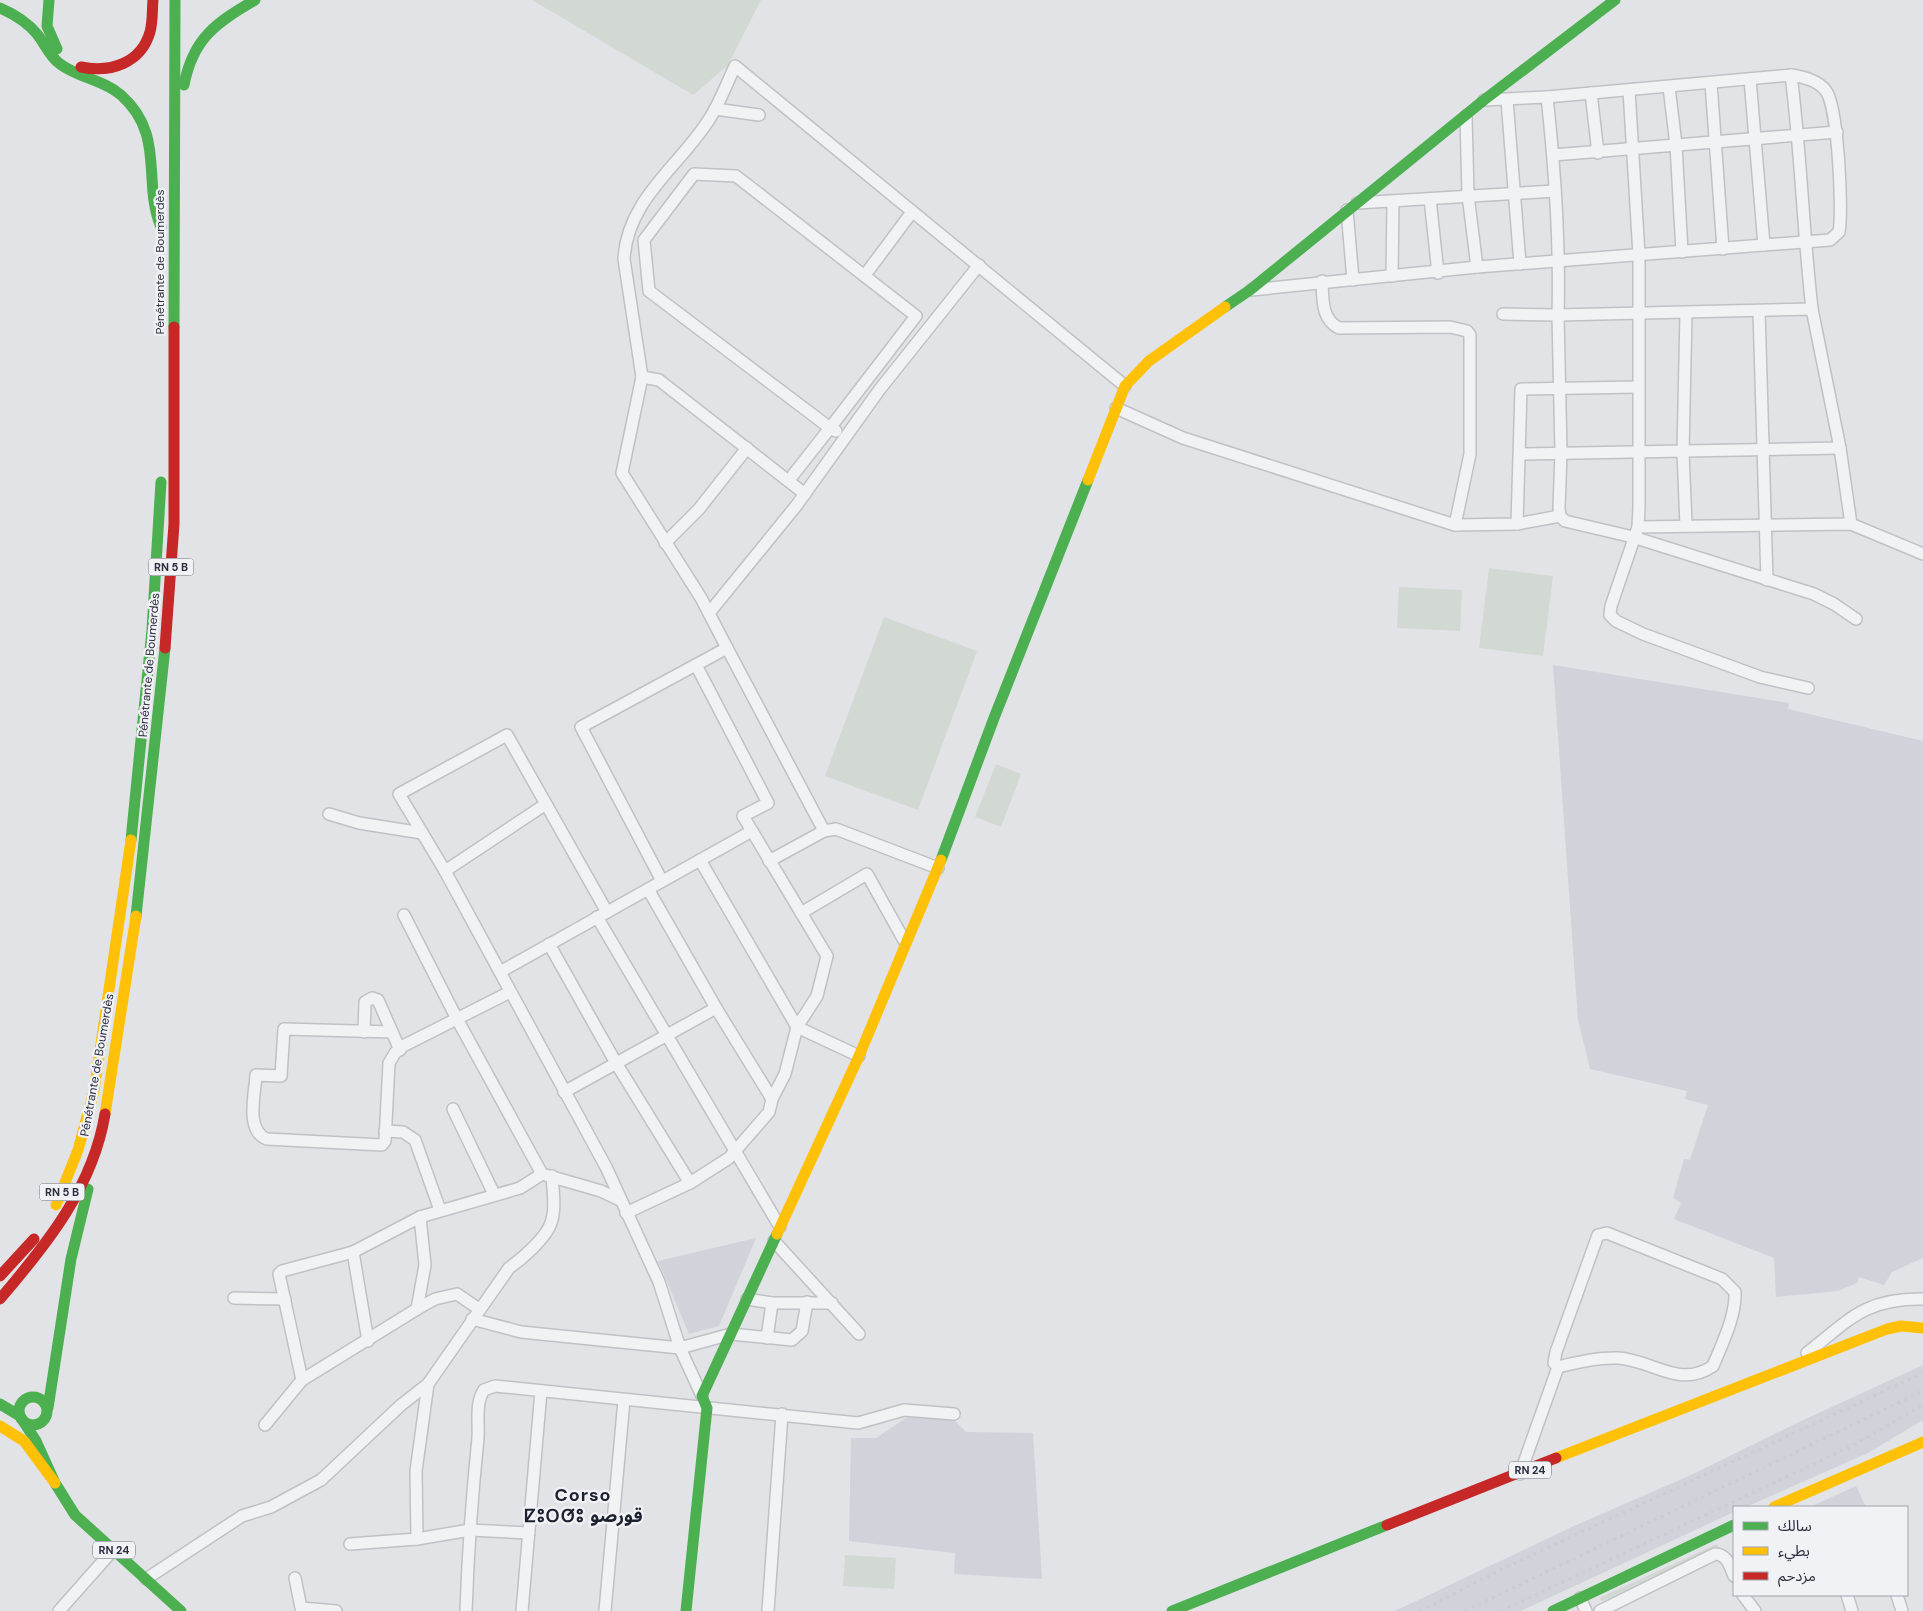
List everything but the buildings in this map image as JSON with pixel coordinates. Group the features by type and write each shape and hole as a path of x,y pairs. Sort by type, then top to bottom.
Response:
{"main road":[{"path":"49,0 47,24 50,39 58,52 76,65 100,70 119,67 142,50 150,32 153,0"},
{"path":"161,0 161,40"},
{"name":"Pénétrante de Boumerdès","path":"0,1299 46,1245 68,1210 85,1178 102,1130 140,893 161,697 174,524 175,0"},
{"path":"174,150 185,74 193,50 212,27 255,0"},
{"path":"686,1611 707,1408 702,1396 859,1056 938,868 994,718 1125,386 1149,361 1250,290 1484,100 1615,0"},
{"name":"Pénétrante de Boumerdès","path":"0,8 15,15 29,26 61,65 107,85 130,104 142,124 150,144 153,166 153,204 161,232 160,138"},
{"name":"Pénétrante de Boumerdès","path":"48,1216 56,1205 78,1150 94,1091 135,811 152,630 161,474"},
{"path":"55,1483 45,1420 55,1374 71,1260 102,1130"},
{"path":"0,1276 33,1241 40,1228"},
{"path":"0,1270 33,1241"},
{"name":"RN 24","path":"1172,1611 1793,1364 1887,1329 1901,1326 1923,1328"},
{"path":"0,1400 33,1396 43,1400 48,1408"},
{"path":"33,1396 21,1404 20,1416 36,1441 55,1483"},
{"path":"0,1404 20,1416 27,1424 34,1425 45,1420"},
{"path":"0,1426 24,1441 55,1483"},
{"path":"1776,1506 1923,1442"},
{"name":"RN 24","path":"55,1483 75,1515 181,1611"},
{"path":"1553,1611 1733,1525"}],"street":[{"path":"824,831 709,613 622,473 642,377 624,259 625,241 638,211 657,183 682,156 711,118 735,66 1125,386"},
{"path":"1250,290 1322,281 1438,273 1477,267 1830,240 1839,232 1837,132 1833,107 1825,89 1814,81 1791,75 1547,97 1484,100"},
{"path":"1791,75 1799,136 1805,242 1812,309 1840,448 1851,524"},
{"path":"1750,79 1764,245"},
{"path":"1711,83 1723,248"},
{"path":"1669,87 1676,145 1682,252"},
{"path":"1629,90 1639,255 1639,452 1636,532 1612,606 1612,619 1643,634 1760,677 1808,688"},
{"path":"1591,93 1598,152"},
{"path":"1547,97 1560,261 1558,316 1561,453 1560,516 1565,521 1575,525 1636,532 1767,580 1825,598 1856,619"},
{"path":"1507,100 1520,264"},
{"path":"714,109 759,115"},
{"path":"1466,116 1468,195 1477,267"},
{"path":"1553,155 1634,150 1714,141 1837,132"},
{"path":"847,435 830,428 649,291 644,240 694,174 736,176 916,316 931,324"},
{"path":"1357,203 1555,191"},
{"path":"1430,199 1438,273"},
{"path":"1392,276 1393,202"},
{"path":"1347,210 1353,280"},
{"path":"865,275 912,212"},
{"path":"709,613 805,494 931,324 979,265"},
{"path":"1322,281 1326,317 1332,325 1339,328 1450,327 1467,331 1470,336 1470,454 1455,525"},
{"path":"1503,314 1558,316 1638,312 1812,309"},
{"path":"1758,311 1761,450 1766,525 1767,580"},
{"path":"1686,312 1683,452 1686,525"},
{"path":"793,475 916,316"},
{"path":"642,377 659,380 805,494"},
{"path":"1517,524 1521,454 1521,389 1638,387"},
{"path":"1116,408 1182,438 1455,525 1517,524 1560,516"},
{"path":"665,543 699,509 747,448"},
{"path":"1521,454 1840,448"},
{"path":"1636,532 1686,525 1851,524 1923,554"},
{"path":"662,881 581,727 728,648"},
{"path":"626,1213 690,1183 729,1158 769,1112 772,1099 785,1074 797,1028 817,996 826,956 743,816 768,803 696,665"},
{"path":"702,1396 680,1348 659,1282 606,1167 445,872 399,794 507,735 546,804 667,1035 734,1152 780,1227"},
{"path":"445,872 546,804"},
{"path":"329,814 359,823 422,833"},
{"path":"769,861 824,831 836,829 843,830 938,868"},
{"path":"500,972 752,831"},
{"path":"700,860 797,1028 859,1056"},
{"path":"801,913 867,874 906,942"},
{"path":"648,889 716,1008 772,1099"},
{"path":"146,1579 242,1516 271,1507 321,1480 401,1405 428,1384 509,1268 527,1255 551,1223 553,1210 547,1175 457,1019 404,915"},
{"path":"549,944 616,1063 690,1183"},
{"path":"392,1032 284,1029 281,1076 256,1074 254,1124 256,1132 267,1139 378,1146 385,1141 389,1063 400,1050 510,992"},
{"path":"364,1032 365,1002 372,998 378,1000 400,1050"},
{"path":"564,1092 716,1008"},
{"path":"453,1108 494,1194"},
{"path":"385,1131 403,1132 415,1140 440,1210"},
{"path":"302,1380 279,1274 282,1271 353,1252 420,1217 520,1188 547,1175 601,1191 620,1200"},
{"path":"417,1309 425,1266 420,1217"},
{"path":"1607,1233 1722,1279 1735,1292 1732,1313 1713,1366 1698,1374 1693,1376 1673,1373 1619,1358 1589,1360 1558,1367 1554,1363 1556,1352 1598,1235 1607,1233"},
{"path":"774,1241 859,1334"},
{"path":"353,1252 368,1341"},
{"path":"265,1425 302,1380 435,1299 457,1294 479,1309"},
{"path":"234,1298 285,1299"},
{"path":"747,1299 772,1303 832,1303"},
{"path":"1793,1364 1858,1313 1881,1302 1923,1299"},
{"path":"472,1319 521,1332 680,1348 731,1334 792,1340 802,1332 807,1302"},
{"path":"767,1338 772,1303"},
{"path":"1520,1474 1558,1367"},
{"path":"417,1539 416,1471 428,1384"},
{"path":"466,1611 470,1530 479,1420 478,1398 484,1390 495,1386 858,1423 904,1410 954,1414"},
{"path":"522,1611 541,1391"},
{"path":"605,1611 624,1400"},
{"path":"768,1611 782,1414"},
{"path":"350,1544 417,1539 470,1530 529,1533"},
{"path":"58,1611 113,1550"},
{"path":"1600,1611 1715,1554 1720,1554 1726,1558 1733,1574"},
{"path":"295,1578 301,1608 336,1611"},
{"path":"1744,1596 1755,1611"},
{"path":"1848,1596 1852,1611"},
{"path":"1897,1596 1902,1611"},
{"path":"1580,1598 1586,1611"}],"shaded area":[{"path":"532,0 761,0 728,65 693,95"},
{"path":"1489,568 1553,576 1543,656 1479,648"},
{"path":"1399,587 1462,590 1460,631 1397,628"},
{"path":"884,617 977,651 918,810 825,776"},
{"path":"1553,665 1789,703 1788,709 1923,741 1923,1258 1892,1272 1884,1285 1859,1277 1857,1283 1838,1291 1776,1297 1774,1258 1674,1219 1681,1203 1673,1198 1684,1159 1690,1160 1708,1105 1685,1099 1687,1091 1590,1069 1578,1020"},
{"path":"996,764 1021,774 1001,827 975,817"},
{"path":"756,1238 719,1326 689,1334 658,1261"},
{"path":"1923,1365 1923,1420 1868,1453 1748,1506 1733,1506 1733,1512 1521,1611 1395,1611 1574,1526 1691,1475 1797,1423"},
{"path":"909,1416 954,1420 966,1432 1033,1433 1042,1579 954,1574 955,1553 849,1541 851,1438 876,1438"},
{"path":"1856,1486 1866,1506 1812,1506"},
{"path":"1717,1544 1719,1548 1603,1601 1600,1600 1601,1597"},
{"path":"845,1555 896,1558 894,1589 843,1586"}],"railway":[{"path":"1420,1611 1500,1570 1923,1373"},
{"path":"1465,1611 1923,1391"},
{"path":"1501,1611 1850,1447 1923,1405"}],"traffic: fast":[{"path":"49,0 47,26 57,49"},
{"path":"174,327 175,0"},
{"path":"184,85 193,55 208,34 229,16 255,0"},
{"path":"1225,307 1250,290 1484,100 1615,0"},
{"path":"0,8 29,26 37,34 53,58 60,64 75,73 114,90 135,110 144,126 148,142 153,193 161,227"},
{"path":"941,860 994,718 1088,480"},
{"path":"131,840 152,630 161,482"},
{"path":"136,916 165,648"},
{"path":"48,1408 71,1259 88,1189"},
{"path":"686,1611 707,1408 702,1396 777,1234"},
{"path":"33,1397 43,1401 47,1411 43,1421 33,1425 23,1421 19,1411 23,1401 33,1397"},
{"path":"0,1404 20,1416 36,1441 55,1483 75,1515 181,1611"},
{"path":"1172,1611 1387,1525"},
{"path":"1553,1611 1733,1525"}],"traffic: slow":[{"path":"1088,480 1125,386 1149,361 1225,307"},
{"path":"56,1205 78,1150 94,1091 131,840"},
{"path":"777,1234 859,1056 941,860"},
{"path":"105,1114 136,916"},
{"path":"1556,1458 1887,1329 1901,1326 1923,1328"},
{"path":"0,1426 24,1441 55,1483"},
{"path":"1776,1506 1923,1442"}],"traffic: jam":[{"path":"81,67 114,67 132,58 140,51 146,43 150,32 153,0"},
{"path":"165,648 174,524 174,327"},
{"path":"0,1299 35,1257 66,1213 90,1166 99,1141 105,1114"},
{"path":"0,1276 34,1239"},
{"path":"1387,1525 1556,1458"}],"district":[{"name":"Corso ⵇⵓⵔⵚⵓ قورصو","path":"583,1505"}]}
